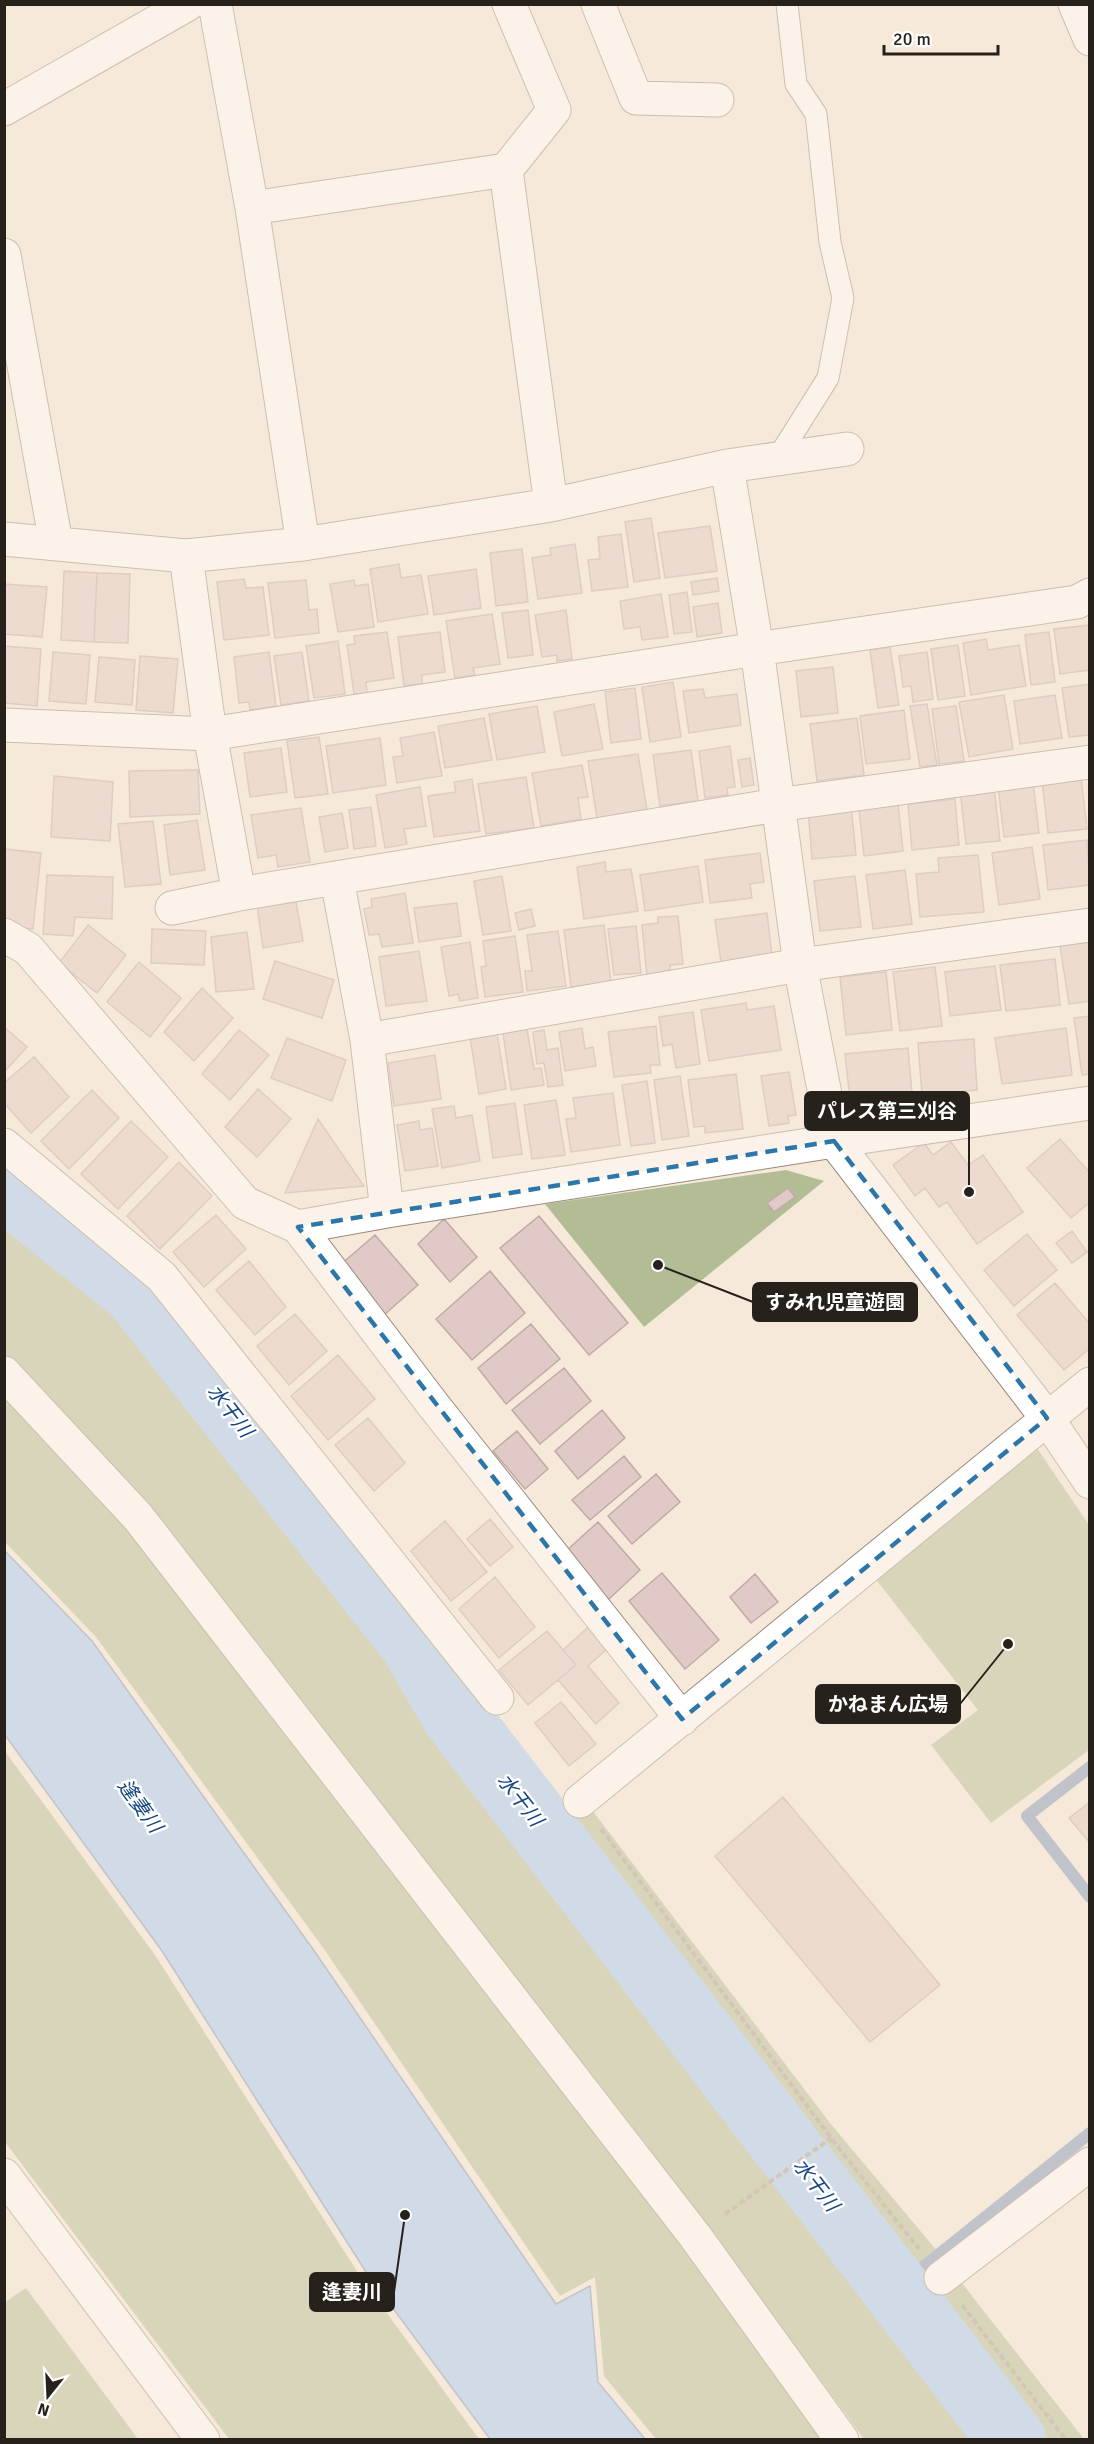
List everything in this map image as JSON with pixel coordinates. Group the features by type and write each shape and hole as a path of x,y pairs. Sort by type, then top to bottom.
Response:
{"street":[{"path":"215,4 252,208 303,544"},
{"path":"252,208 506,170 554,110 509,4"},
{"path":"598,4 636,98 717,100"},
{"path":"1074,4 1089,39"},
{"path":"4,109 184,5"},
{"path":"506,170 551,505"},
{"path":"4,255 56,543"},
{"path":"4,539 186,556 303,544 551,505 727,466 847,450"},
{"path":"727,466 757,649 800,965 834,1142 1047,1418 1089,1482"},
{"path":"186,556 210,734 239,894"},
{"path":"4,725 210,734 1077,602 1089,595"},
{"path":"172,908 239,894 777,805 1089,762"},
{"path":"337,879 367,1040 387,1211"},
{"path":"367,1040 800,965 1089,925"},
{"path":"4,935 28,949 245,1203 298,1227 434,1407 682,1719"},
{"path":"298,1227 387,1211 1089,1103"},
{"path":"4,1145 162,1277 497,1698"},
{"path":"4,1373 138,1517 695,2236 842,2439"},
{"path":"580,1801 1089,1384"},
{"path":"941,2278 1089,2164"},
{"path":"4,2175 203,2439"}],"lane":[{"path":"777,459 828,378 843,298 830,242 816,114 796,84 787,4"}],"path":[{"path":"580,1801 831,2138 1066,2439"},
{"path":"695,2236 831,2138"}],"highlighted area":[{"path":"834,1141 1047,1418 682,1719 298,1227"}],"green space":[{"path":"786,1170 824,1181 644,1327 545,1204"},
{"path":"4,1224 117,1311 321,1558 975,2439 864,2439 646,2144 133,1490 5,1356"},
{"path":"4,1396 119,1515 830,2439 656,2439 604,2376 595,2277 560,2296 324,1949 96,1637 5,1542"},
{"path":"1037,1448 1089,1525 1089,1750 991,1823 931,1745 978,1710 874,1577"},
{"path":"4,1750 155,1955 362,2279 479,2439 229,2439 5,2142"},
{"path":"586,1802 830,2123 933,2246 1084,2439 1034,2439 562,1820"},
{"path":"26,2288 138,2439 5,2439 5,2302"}],"water":[{"path":"5,1551 92,1641 315,1952 556,2304 590,2286 598,2382 645,2439 490,2439 366,2272 162,1951 5,1735"}],"building":[{"path":"651,518 660,578 634,582 625,522"},
{"path":"710,526 717,571 665,578 658,533"},
{"path":"621,534 628,587 592,591 588,560 600,559 598,537"},
{"path":"575,544 582,593 538,599 532,558 551,555 550,548"},
{"path":"522,549 528,602 496,606 490,553"},
{"path":"399,564 401,578 421,575 428,614 378,622 370,569"},
{"path":"476,569 481,608 434,615 428,576"},
{"path":"64,571 97,573 94,642 61,640"},
{"path":"97,573 130,574 128,643 94,642"},
{"path":"717,578 719,591 693,595 691,582"},
{"path":"244,579 246,588 263,587 269,635 224,640 217,582"},
{"path":"306,580 309,610 317,609 319,633 275,638 268,583"},
{"path":"354,580 355,586 368,584 374,627 338,632 330,584"},
{"path":"4,584 47,587 42,637 4,634"},
{"path":"687,592 692,632 674,634 669,595"},
{"path":"661,594 668,637 642,640 640,627 624,629 620,601"},
{"path":"718,603 722,633 697,637 693,607"},
{"path":"528,610 533,655 508,658 502,613"},
{"path":"566,610 572,659 557,661 557,655 542,657 535,615"},
{"path":"492,614 500,664 473,668 475,675 455,678 446,621"},
{"path":"1090,625 1090,670 1060,674 1054,629"},
{"path":"387,632 394,678 366,682 367,693 354,694 347,645 355,644 354,636"},
{"path":"440,632 445,672 422,675 422,684 404,686 398,637"},
{"path":"1049,632 1055,682 1031,685 1025,635"},
{"path":"986,639 988,650 1019,645 1026,686 971,695 963,643"},
{"path":"338,641 345,694 314,698 306,646"},
{"path":"958,645 965,696 938,700 931,649"},
{"path":"4,646 41,649 37,706 4,703"},
{"path":"890,647 899,705 878,708 870,650"},
{"path":"53,652 90,655 86,704 49,701"},
{"path":"269,652 276,706 250,710 249,702 239,703 234,657"},
{"path":"302,652 309,701 281,705 274,656"},
{"path":"927,652 933,699 913,702 911,686 903,687 899,656"},
{"path":"140,656 178,659 173,713 136,710"},
{"path":"99,657 135,660 132,705 95,702"},
{"path":"833,667 838,713 801,717 796,671"},
{"path":"673,682 681,737 650,742 642,687"},
{"path":"1090,684 1090,735 1069,737 1062,688"},
{"path":"635,688 641,739 611,743 605,692"},
{"path":"703,689 705,698 737,694 741,725 689,733 683,691"},
{"path":"1004,695 1013,749 969,757 959,702"},
{"path":"1055,695 1062,738 1020,744 1014,701"},
{"path":"594,704 603,749 562,756 554,712"},
{"path":"927,704 937,765 920,767 910,706"},
{"path":"537,706 545,752 497,760 489,714"},
{"path":"956,706 964,761 939,764 932,709"},
{"path":"904,710 910,759 866,764 860,716"},
{"path":"484,718 492,760 445,768 438,726"},
{"path":"857,718 864,775 817,781 810,724"},
{"path":"434,732 442,776 397,783 393,757 403,756 400,738"},
{"path":"319,737 328,794 295,798 287,741"},
{"path":"380,738 386,785 333,793 326,746"},
{"path":"730,746 735,787 727,788 728,795 705,798 699,751"},
{"path":"281,748 287,792 250,797 244,753"},
{"path":"691,750 698,801 660,806 653,755"},
{"path":"638,754 647,810 597,818 588,761"},
{"path":"750,758 754,785 742,787 738,760"},
{"path":"582,765 588,797 578,798 581,819 541,826 532,773"},
{"path":"198,770 200,814 130,817 129,771"},
{"path":"54,776 113,782 110,841 51,837"},
{"path":"526,777 534,828 486,834 478,784"},
{"path":"1081,777 1087,829 1048,833 1042,781"},
{"path":"472,779 480,831 434,837 428,796 456,792 454,782"},
{"path":"1033,782 1039,833 1004,837 998,786"},
{"path":"994,786 1000,841 966,844 960,790"},
{"path":"420,787 426,826 404,829 407,844 385,848 376,795"},
{"path":"955,799 959,845 912,850 908,804"},
{"path":"898,804 903,851 864,856 859,809"},
{"path":"851,805 856,855 812,859 808,809"},
{"path":"371,807 376,846 354,849 349,810"},
{"path":"301,808 310,862 278,867 276,855 258,858 251,815"},
{"path":"342,813 348,848 325,852 319,817"},
{"path":"197,820 205,870 170,875 164,825"},
{"path":"153,821 161,884 125,887 118,824"},
{"path":"1087,840 1090,885 1048,890 1043,845"},
{"path":"1032,847 1040,899 999,905 992,853"},
{"path":"4,849 41,853 33,929 4,926"},
{"path":"760,853 764,882 750,884 752,898 710,903 705,860"},
{"path":"978,855 984,912 920,917 916,874 939,872 938,858"},
{"path":"605,862 606,872 631,869 638,911 584,919 577,867"},
{"path":"698,866 703,902 645,911 640,875"},
{"path":"905,870 912,924 873,929 866,875"},
{"path":"47,875 113,877 112,919 75,917 73,936 43,934"},
{"path":"502,876 511,931 483,935 474,881"},
{"path":"855,876 861,927 820,931 814,881"},
{"path":"294,891 303,941 263,948 256,898"},
{"path":"405,893 413,943 382,947 379,934 369,935 364,909 372,907 371,899"},
{"path":"457,903 461,936 419,942 414,908"},
{"path":"531,909 535,926 519,930 515,913"},
{"path":"767,913 772,956 721,962 715,920"},
{"path":"678,916 683,964 670,965 670,973 647,976 642,925 658,923 658,917"},
{"path":"88,925 126,955 97,993 59,963"},
{"path":"604,925 611,982 571,987 564,930"},
{"path":"636,926 641,973 614,975 608,929"},
{"path":"152,929 206,931 204,965 151,963"},
{"path":"558,931 566,986 527,991 525,971 532,971 527,935"},
{"path":"247,932 254,989 216,992 211,937"},
{"path":"515,936 523,992 485,997 481,967 486,966 483,941"},
{"path":"470,942 478,998 460,1001 458,994 449,996 441,947"},
{"path":"1090,942 1090,1001 1069,1004 1060,946"},
{"path":"419,951 427,1001 386,1006 379,957"},
{"path":"1055,959 1060,1005 1006,1011 1000,965"},
{"path":"275,961 334,980 322,1018 263,999"},
{"path":"139,962 181,998 150,1037 107,1002"},
{"path":"995,966 1001,1010 950,1016 945,972"},
{"path":"935,967 942,1026 900,1031 893,972"},
{"path":"886,972 892,1030 846,1035 840,977"},
{"path":"202,988 233,1018 194,1061 164,1032"},
{"path":"746,1003 747,1010 774,1006 781,1050 709,1061 701,1010"},
{"path":"693,1012 700,1064 676,1068 672,1044 663,1046 659,1017"},
{"path":"1090,1016 1090,1074 1082,1075 1074,1018"},
{"path":"656,1026 660,1065 650,1065 651,1073 614,1077 608,1032"},
{"path":"4,1027 27,1047 4,1072"},
{"path":"582,1028 585,1049 593,1047 596,1066 565,1071 559,1032"},
{"path":"1066,1028 1072,1075 1002,1084 995,1038"},
{"path":"527,1029 534,1069 541,1068 544,1085 511,1090 503,1033"},
{"path":"239,1030 269,1055 230,1100 202,1074"},
{"path":"544,1030 547,1050 558,1048 563,1085 548,1087 544,1063 537,1064 533,1032"},
{"path":"497,1033 506,1089 479,1094 470,1037"},
{"path":"287,1038 346,1060 332,1101 271,1078"},
{"path":"974,1039 977,1090 922,1095 918,1043"},
{"path":"908,1048 912,1093 850,1100 845,1054"},
{"path":"435,1055 441,1099 394,1106 388,1063"},
{"path":"34,1057 69,1097 31,1133 4,1103 4,1083"},
{"path":"789,1072 796,1115 788,1116 789,1123 769,1126 761,1076"},
{"path":"736,1074 743,1129 705,1133 705,1126 694,1127 688,1080"},
{"path":"680,1076 689,1136 662,1140 654,1080"},
{"path":"647,1081 655,1143 631,1146 622,1085"},
{"path":"258,1089 291,1119 257,1157 225,1127"},
{"path":"92,1090 119,1118 69,1169 41,1141"},
{"path":"613,1093 620,1145 571,1152 566,1119 576,1118 573,1098"},
{"path":"556,1100 565,1155 532,1159 524,1105"},
{"path":"515,1103 522,1154 493,1158 486,1107"},
{"path":"454,1106 456,1118 472,1115 480,1161 442,1168 432,1109"},
{"path":"318,1119 364,1186 285,1193"},
{"path":"131,1121 168,1157 118,1209 81,1174"},
{"path":"419,1121 420,1130 432,1128 438,1166 405,1171 397,1125"},
{"path":"1060,1139 1090,1173 1090,1202 1071,1218 1027,1168"},
{"path":"951,1142 968,1165 983,1155 1023,1212 977,1244 947,1202 939,1207 925,1188 915,1196 893,1165 924,1143 933,1155"},
{"path":"179,1162 212,1196 160,1249 127,1216"},
{"path":"788,1188 795,1197 774,1212 767,1203"},
{"path":"216,1215 246,1249 204,1287 173,1252"},
{"path":"539,1216 628,1323 589,1355 500,1248"},
{"path":"444,1219 477,1257 450,1282 418,1244"},
{"path":"1072,1231 1087,1252 1072,1263 1056,1243"},
{"path":"1027,1234 1057,1270 1014,1306 984,1270"},
{"path":"375,1235 418,1285 384,1315 340,1265"},
{"path":"249,1261 286,1307 255,1335 216,1290"},
{"path":"490,1271 525,1313 472,1360 436,1319"},
{"path":"1055,1283 1090,1324 1090,1348 1064,1370 1017,1315"},
{"path":"295,1314 327,1351 289,1385 257,1346"},
{"path":"531,1324 560,1359 506,1404 478,1368"},
{"path":"338,1355 375,1399 328,1440 291,1396"},
{"path":"564,1368 591,1401 540,1444 512,1410"},
{"path":"602,1410 625,1438 578,1479 555,1451"},
{"path":"368,1418 405,1463 374,1491 335,1445"},
{"path":"517,1431 548,1469 525,1489 493,1451"},
{"path":"624,1456 641,1477 590,1520 572,1500"},
{"path":"656,1474 680,1502 632,1544 608,1516"},
{"path":"490,1519 513,1547 490,1566 467,1539"},
{"path":"445,1521 487,1572 451,1601 411,1551"},
{"path":"598,1522 640,1570 608,1600 566,1551"},
{"path":"662,1573 719,1640 685,1669 629,1601"},
{"path":"755,1574 778,1602 751,1623 730,1597"},
{"path":"495,1577 535,1627 499,1658 459,1609"},
{"path":"588,1627 607,1649 588,1666 619,1703 596,1724 558,1680 576,1665 563,1650"},
{"path":"547,1631 576,1665 528,1705 499,1670"},
{"path":"561,1702 596,1744 569,1766 535,1723"},
{"path":"783,1797 940,1985 870,2042 715,1856"},
{"path":"1090,1802 1090,1843 1069,1818"}],"waterway":[{"name":"水干川","path":"4,1186 136,1291 413,1642 456,1716 1012,2440"},
{"path":"1090,1767 1027,1816 1090,1897"},
{"path":"897,2288 1090,2133"}],"place":[{"name":"パレス第三刈谷","path":"969,1192"},
{"name":"すみれ児童遊園","path":"658,1265"},
{"name":"かねまん広場","path":"1008,1644"},
{"name":"逢妻川","path":"405,2215"}]}
